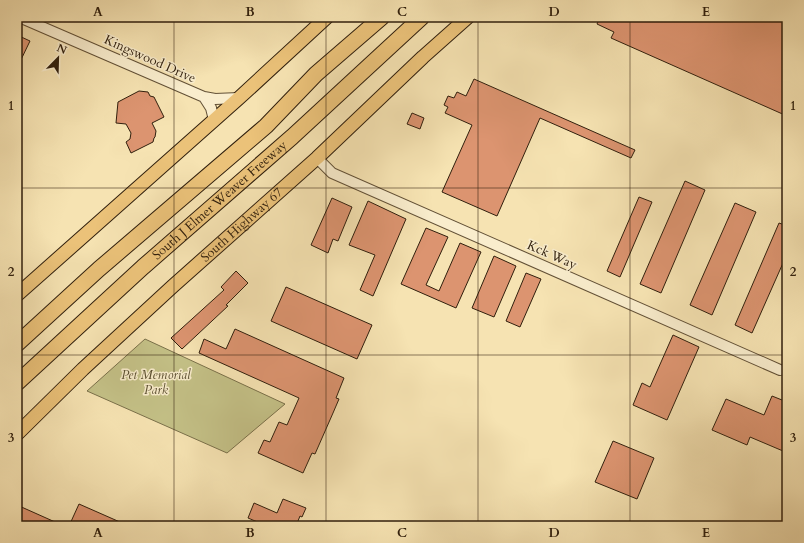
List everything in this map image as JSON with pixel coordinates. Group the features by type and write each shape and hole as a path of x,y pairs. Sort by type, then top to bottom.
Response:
{"highway":[{"name":"South J Elmer Weaver Freeway","path":"17,344 99,269 266,126 316,74 382,17"},
{"name":"South J Elmer Weaver Freeway","path":"17,383 143,267 292,137 422,17"}],"main road":[{"path":"17,295 239,98 327,17"},
{"name":"South Highway 67","path":"17,434 100,353 317,158 423,57 468,17"}],"street":[{"name":"Kingswood Drive","path":"19,17 204,97 215,100 239,98"},
{"name":"Kingswood Drive","path":"204,97 211,108 214,120"},
{"name":"Kck Way","path":"317,158 332,173 780,370"}],"green space":[{"name":"Pet Memorial Park","path":"145,339 285,404 227,453 87,391"}],"building":[{"path":"600,17 787,17 787,116 611,38 614,32 597,24"},
{"path":"17,35 30,41 17,68"},
{"path":"474,79 635,150 631,158 540,118 497,216 442,192 472,125 445,113 448,107 444,105 448,96 454,98 457,92 466,96"},
{"path":"139,91 148,92 150,96 154,97 164,117 152,123 156,131 153,142 131,153 126,142 130,139 131,133 126,124 116,123 118,102"},
{"path":"412,113 424,118 420,129 407,124"},
{"path":"685,181 705,190 661,293 640,284"},
{"path":"639,197 652,202 620,277 607,271"},
{"path":"332,198 352,207 338,241 333,239 328,253 311,245"},
{"path":"368,201 406,219 373,296 360,290 375,255 349,245"},
{"path":"735,203 756,212 712,315 690,305"},
{"path":"779,223 787,226 787,254 752,333 735,325"},
{"path":"426,228 448,237 426,285 439,291 460,243 481,252 456,308 401,284"},
{"path":"494,256 516,266 494,317 472,308"},
{"path":"236,271 248,283 226,305 228,306 182,349 171,338 224,290 221,287"},
{"path":"526,273 541,279 520,327 506,321"},
{"path":"286,287 372,325 357,359 271,321"},
{"path":"235,329 344,378 336,398 339,399 333,413 315,454 312,453 303,473 258,453 264,440 270,442 279,422 287,425 299,398 199,353 204,339 226,349"},
{"path":"673,335 699,347 667,420 633,405 642,383 650,387"},
{"path":"772,396 787,402 787,443 783,451 750,437 747,445 712,430 726,399 764,415"},
{"path":"613,441 654,458 637,499 595,482"},
{"path":"283,499 306,508 302,517 300,516 296,526 267,526 248,518 254,503 277,513"},
{"path":"79,504 129,526 69,526"},
{"path":"17,505 64,526 17,526"}]}
